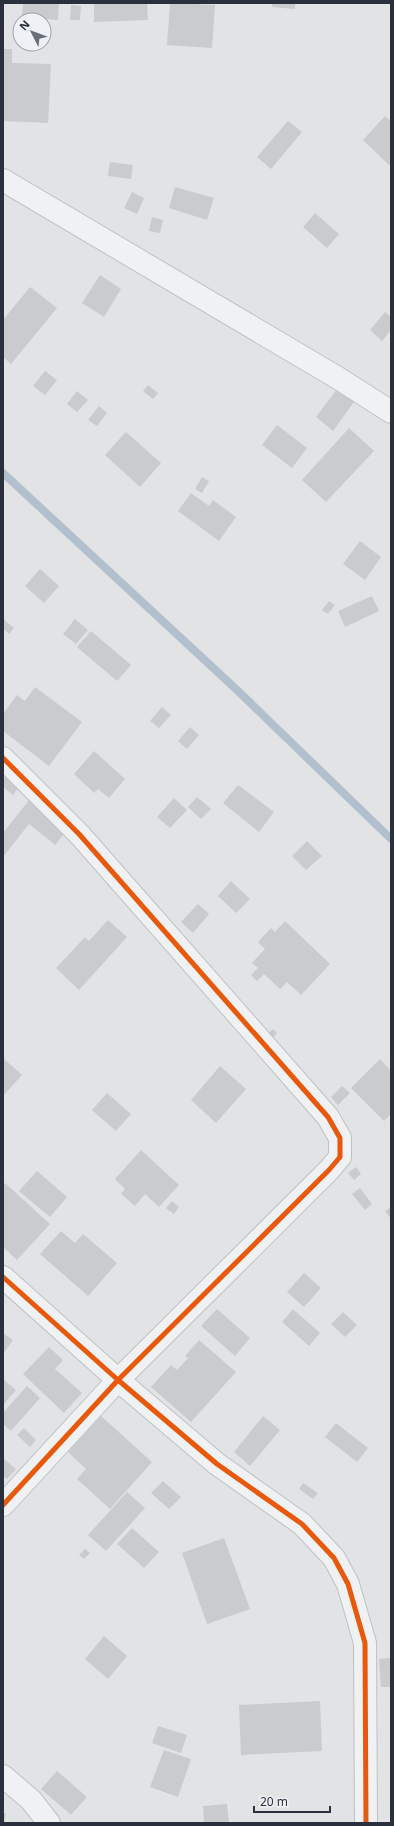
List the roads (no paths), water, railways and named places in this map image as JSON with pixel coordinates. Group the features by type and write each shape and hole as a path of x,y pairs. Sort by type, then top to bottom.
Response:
{"street":[{"path":"3,180 338,378 391,412"},
{"path":"3,758 79,834 328,1117 340,1138 340,1156 329,1170 118,1380 3,1505"},
{"path":"3,1277 118,1380 217,1464 302,1524 334,1558 348,1584 365,1643 366,1823"},
{"path":"3,1776 31,1800 49,1823"}],"waterway":[{"path":"3,473 237,690 391,839"}]}
